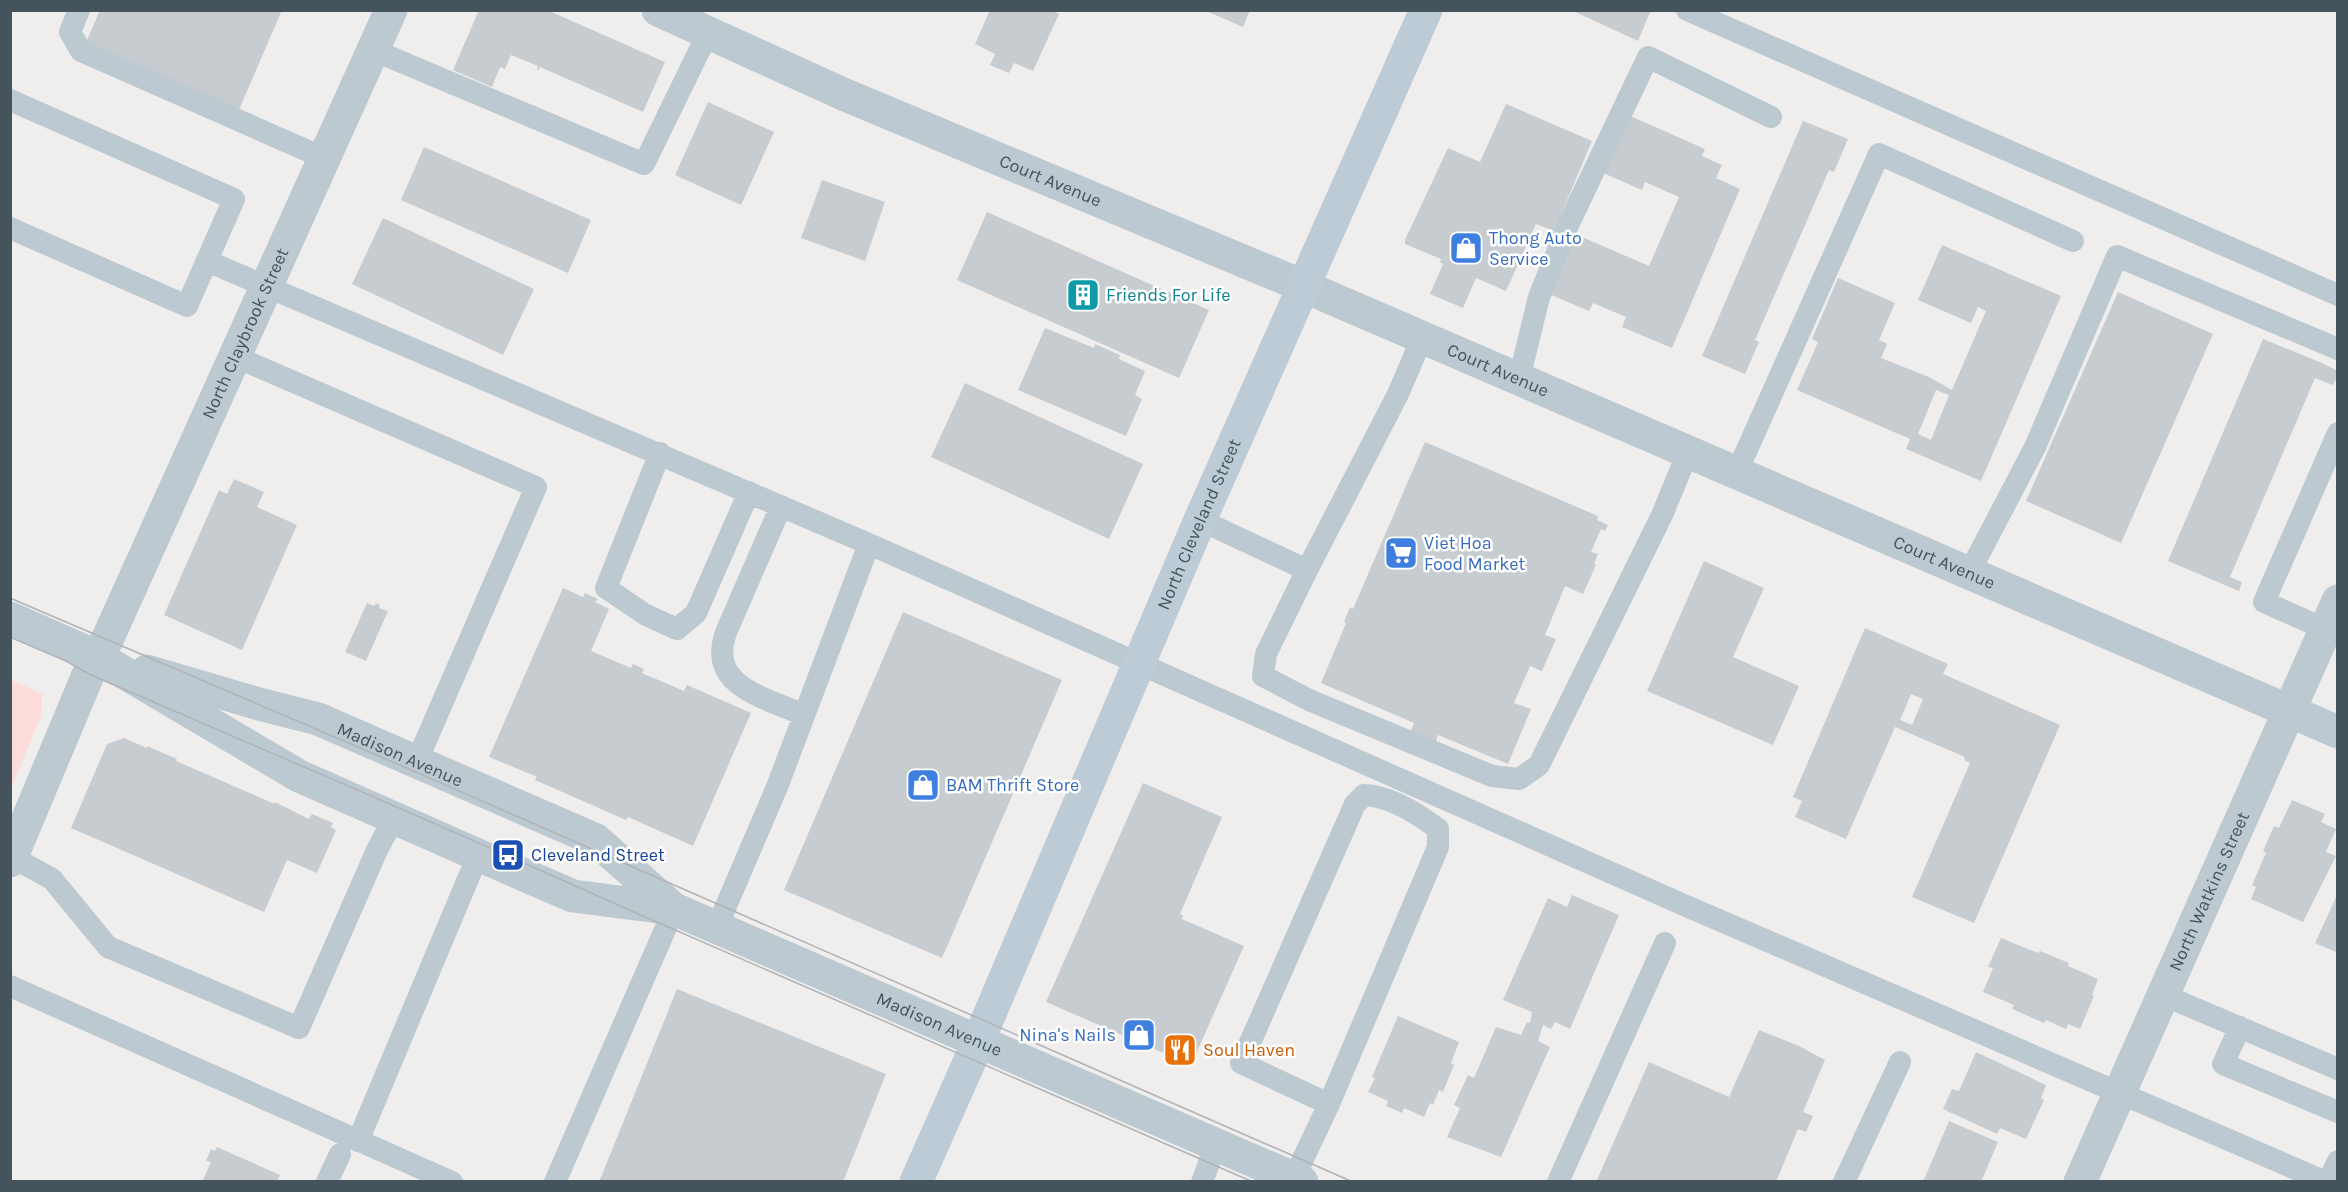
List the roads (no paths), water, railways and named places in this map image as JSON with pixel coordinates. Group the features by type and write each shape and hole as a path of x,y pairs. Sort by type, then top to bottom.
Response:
{"main road":[{"name":"North Cleveland Street","path":"915,1182 978,1041 1200,520 1426,10"}],"street":[{"name":"Court Avenue","path":"658,10 843,94 1303,286 2337,732"},
{"name":"North Claybrook Street","path":"11,859 96,656 107,640 374,50 384,13"},
{"name":"North Watkins Street","path":"2080,1182 2331,615"},
{"name":"Madison Avenue","path":"10,618 96,656 299,777 573,896 674,909 1298,1180"},
{"name":"Madison Avenue","path":"96,656 318,719 596,840 674,909"}],"lane":[{"path":"79,10 70,32 81,51 324,158"},
{"path":"1687,10 2337,295"},
{"path":"374,50 644,164 708,33"},
{"path":"1519,379 1539,297 1569,223 1648,57 1771,117"},
{"path":"10,100 234,199 187,306 10,228"},
{"path":"1737,472 1880,154 2073,241"},
{"path":"1969,573 2035,447 2117,256 2337,349"},
{"path":"207,261 660,453 1139,662 1684,905 2121,1091 2327,1182 2337,1161"},
{"path":"1422,338 1398,394 1266,654 1263,676 1309,700 1492,776 1520,779 1539,765 1662,515 1688,452"},
{"path":"236,357 536,487 417,762"},
{"path":"2331,615 2264,602 2337,433"},
{"path":"660,453 606,588 646,615 677,628 696,613 748,492"},
{"path":"781,506 721,645 721,661 729,675 740,687 804,715"},
{"path":"1200,520 1307,570"},
{"path":"717,927 777,787 869,544"},
{"path":"1298,1180 1438,847 1438,829 1424,818 1378,795 1364,795 1355,804 1241,1063 1329,1104"},
{"path":"11,859 52,879 108,947 299,1028 377,850 394,818"},
{"path":"327,1182 349,1147 478,855"},
{"path":"555,1182 674,909"},
{"path":"1558,1182 1665,943"},
{"path":"10,986 349,1147 445,1180"},
{"path":"2163,995 2337,1069"},
{"path":"2240,1027 2223,1064 2337,1112"},
{"path":"1844,1182 1900,1062"},
{"path":"1202,1182 1216,1144"}],"tram line":[{"path":"10,598 386,759 1353,1182"},
{"path":"10,637 66,661 89,674 1253,1182"}],"place":[{"name":"Thong Auto Service","path":"1466,248"},
{"name":"Friends For Life","path":"1083,295"},
{"name":"Viet Hoa Food Market","path":"1401,553"},
{"name":"BAM Thrift Store","path":"923,785"},
{"name":"Cleveland Street","path":"508,855"},
{"name":"Nina's Nails","path":"1139,1035"},
{"name":"Soul Haven","path":"1180,1050"}]}
